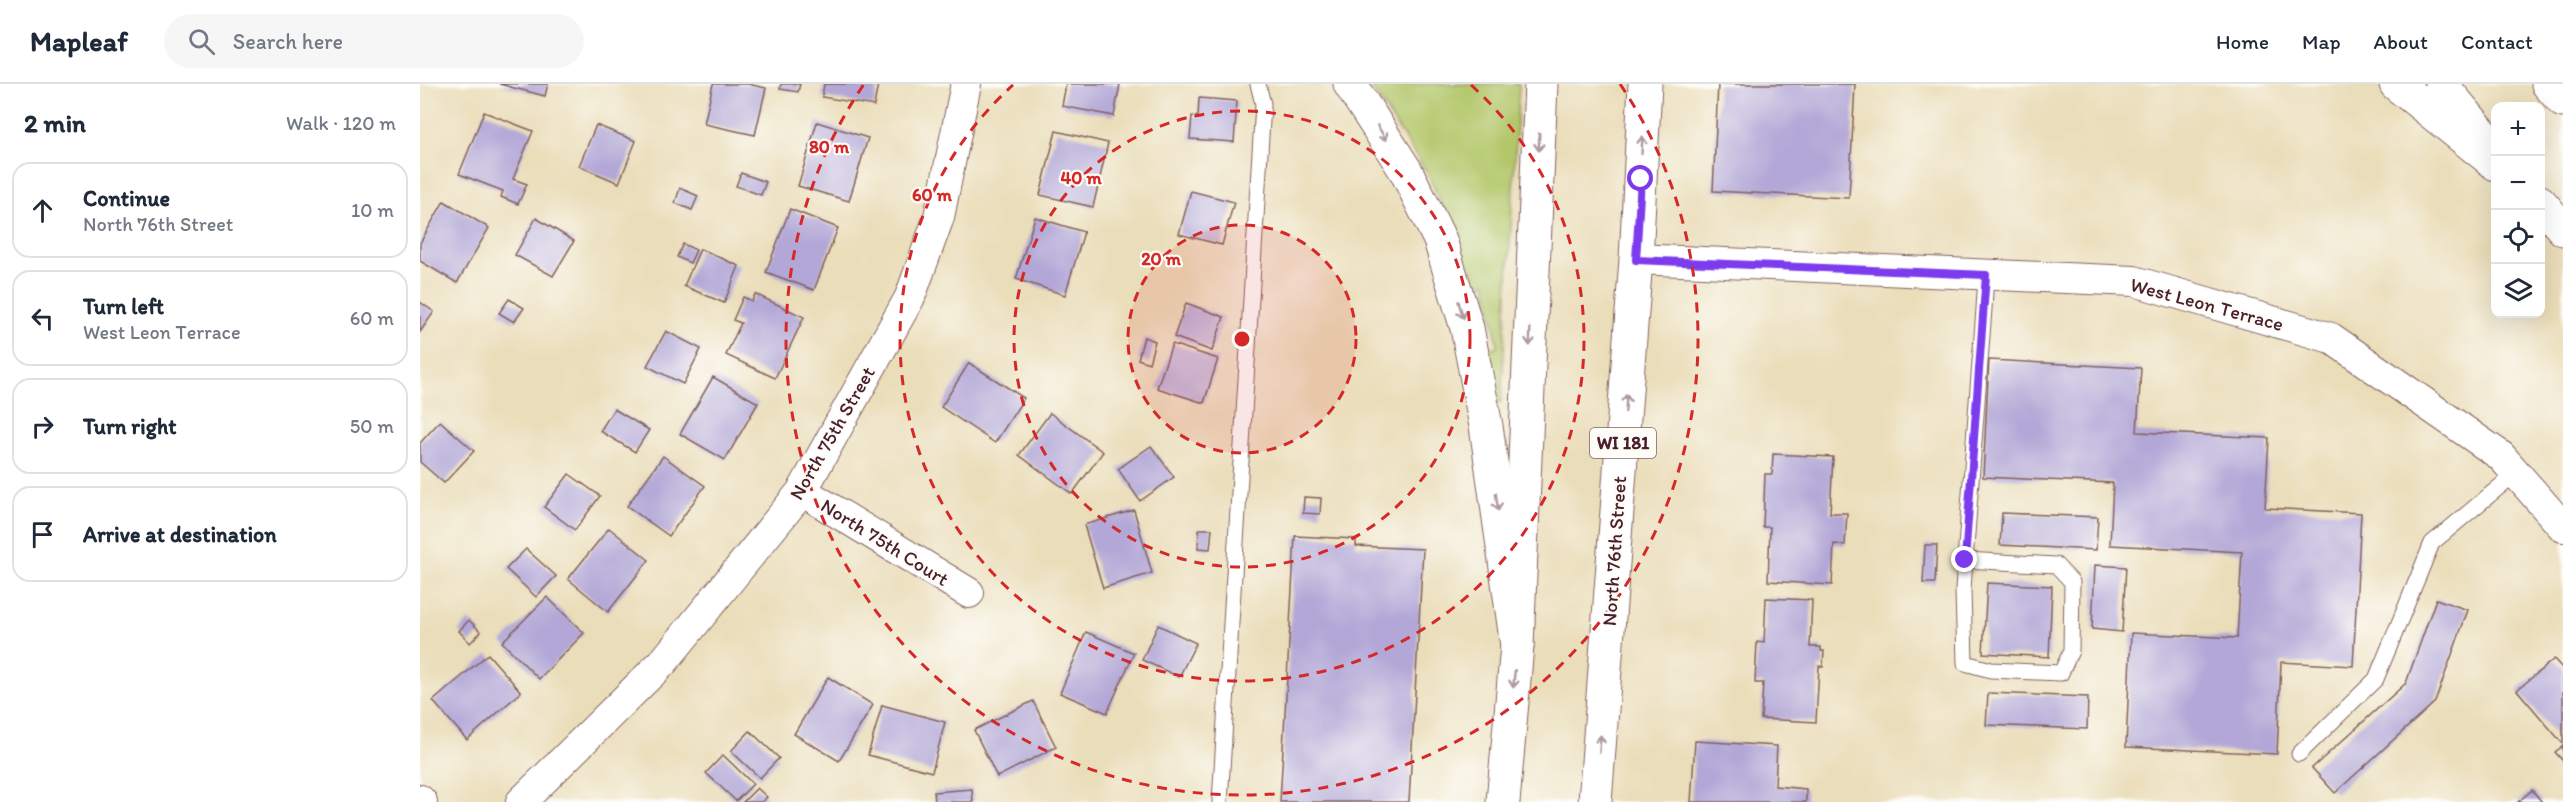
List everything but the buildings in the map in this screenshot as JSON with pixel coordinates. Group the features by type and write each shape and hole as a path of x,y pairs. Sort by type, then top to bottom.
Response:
{"main road":[{"path":"1350,84 1406,171 1440,240 1467,328 1486,426 1517,646"},
{"path":"1503,802 1517,646 1541,84"},
{"name":"North 76th Street","path":"1595,802 1636,260 1646,84"},
{"path":"2396,84 2491,160"},
{"path":"2441,84 2491,143"},
{"path":"2548,84 2563,101"},
{"path":"2545,207 2563,229"}],"street":[{"name":"North 75th Street","path":"521,802 664,661 802,491 910,297 939,217 966,84"},
{"name":"West Leon Terrace","path":"1636,260 2134,281 2331,338 2501,456 2563,527"},
{"name":"North 75th Court","path":"802,491 969,593"}],"lane":[{"path":"1220,802 1263,104 1258,84"},
{"path":"1965,560 2056,565 2073,582 2071,651 2061,673 1991,670 1965,663 1965,560 1986,275"},
{"path":"2299,754 2376,679 2432,543 2516,473"}],"green space":[{"path":"1369,84 1519,84 1501,402 1496,403 1489,349 1498,346 1486,283 1474,282 1428,174"}],"route":[{"path":"1641,179 1636,260 1986,275 1965,560"}]}
